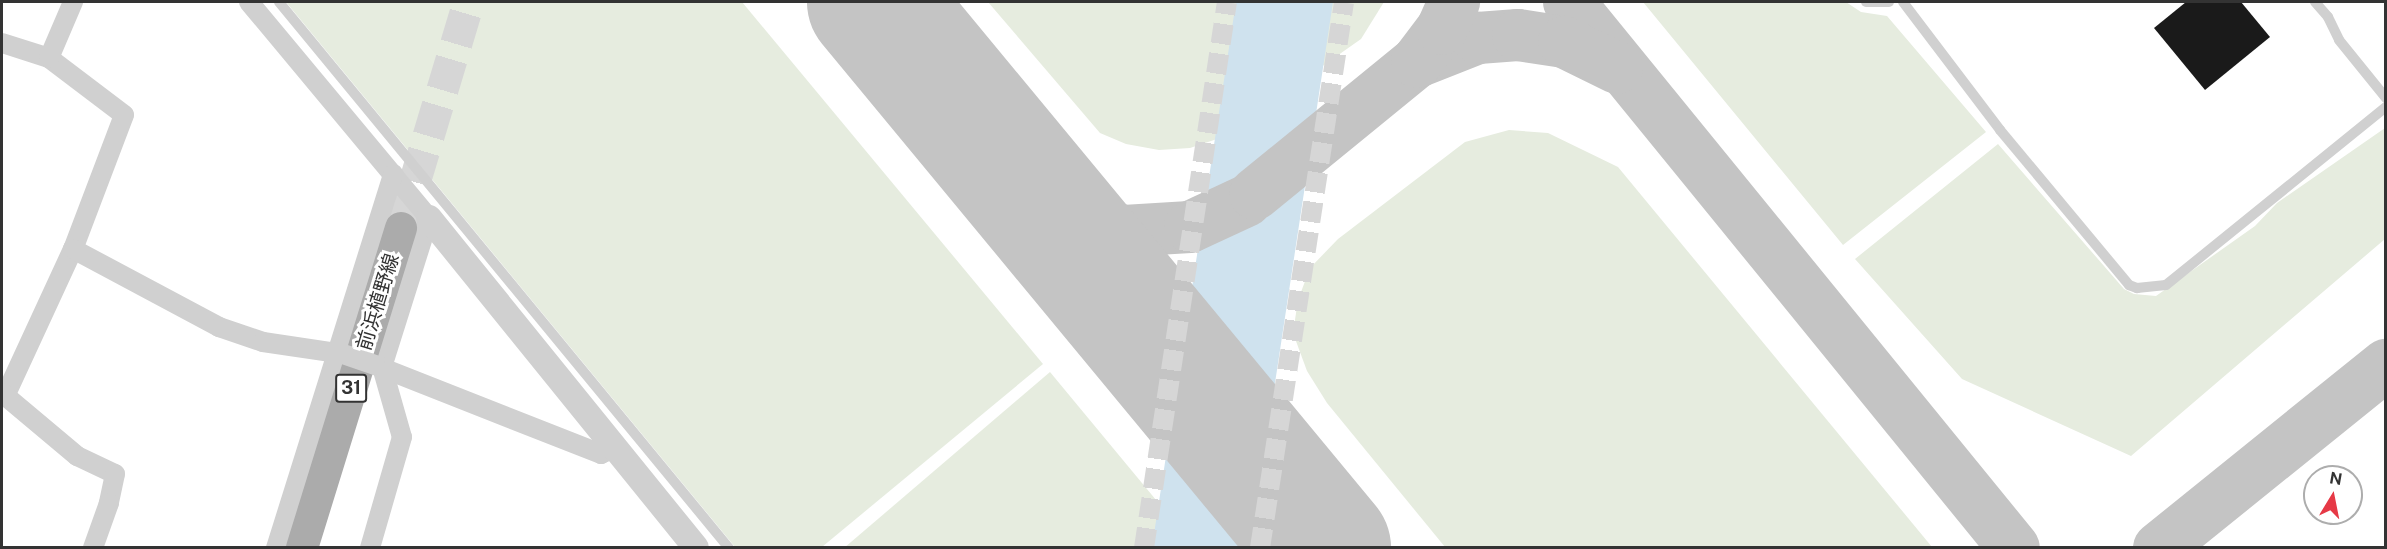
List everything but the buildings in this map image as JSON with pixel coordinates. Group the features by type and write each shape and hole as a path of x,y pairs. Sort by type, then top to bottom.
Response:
{"main road":[{"name":"前浜植野線","path":"302,548 415,223"}],"street":[{"path":"49,58 73,2"},
{"path":"249,2 393,174 415,223 614,448 696,548"},
{"path":"2,43 49,58 124,115 73,249 4,394 77,456 115,474 110,503 93,548"},
{"path":"276,548 340,352 393,174"},
{"path":"370,548 402,437 378,366 415,223"},
{"path":"73,249 219,327 262,342 340,352 601,454 614,448"}],"lane":[{"path":"279,2 729,548"},
{"path":"1866,2 1889,2"},
{"path":"1903,2 2000,130 2128,285 2137,288 2166,285 2385,107"},
{"path":"2315,2 2339,40 2385,98"}],"shaded area":[{"path":"286,2 742,2 1043,364 822,547 735,547"},
{"path":"988,2 1384,2 1361,39 1220,138 1190,148 1159,150 1126,144 1100,133"},
{"path":"1643,2 1846,2 1861,12 1887,16 1986,132 1843,245"},
{"path":"2385,128 2385,239 2131,456 1962,379 1855,259 1998,144 2124,289 2134,294 2156,296 2255,226 2277,203"},
{"path":"1509,130 1548,133 1618,167 1932,547 1445,547 1327,403 1307,371 1293,333 1298,300 1310,268 1338,239 1465,142"},
{"path":"1050,372 1195,547 844,548"}],"water":[{"path":"1236,2 1333,2 1250,547 1152,547"}],"taxiway":[{"path":"1255,194 1417,62 1442,29 1454,2"},
{"path":"1569,2 2014,548"},
{"path":"1417,62 1478,38 1518,35 1564,42 1617,68"},
{"path":"1010,167 1061,211 1124,231 1190,227 1246,201"},
{"path":"2159,548 2386,365"}],"runway":[{"path":"873,2 1325,548"}],"tunnel":[{"path":"401,228 469,2"},
{"path":"1144,548 1227,2"},
{"path":"1260,548 1344,2"}]}
